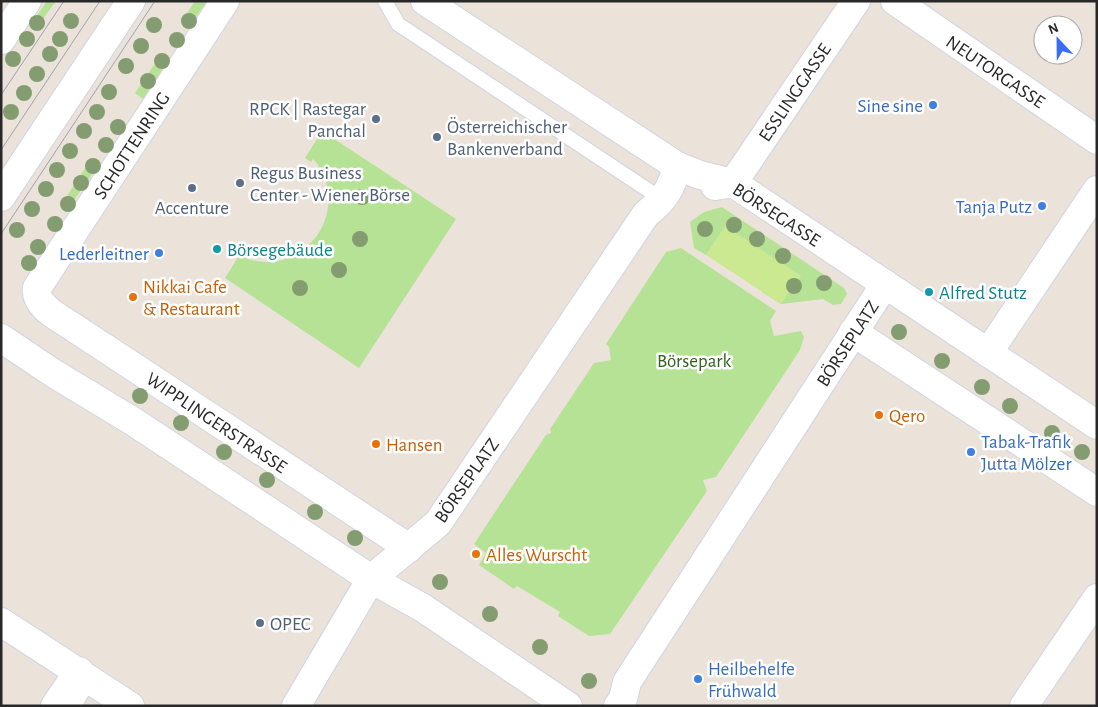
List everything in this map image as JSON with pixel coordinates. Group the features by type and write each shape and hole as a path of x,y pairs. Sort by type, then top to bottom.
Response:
{"street":[{"path":"1,40 27,1"},
{"path":"1,197 130,1"},
{"name":"SCHOTTENRING","path":"37,288 225,1"},
{"name":"BÖRSEGASSE","path":"425,1 677,166 700,176 733,183 1097,425"},
{"name":"ESSLINGGASSE","path":"733,183 856,1"},
{"name":"NEUTORGASSE","path":"895,1 1097,140"},
{"name":"BÖRSEPLATZ","path":"371,579 438,523 646,214 663,200 673,183 677,166"},
{"name":"BÖRSEPLATZ","path":"663,200 696,190 733,183"},
{"path":"988,353 1097,190"},
{"name":"BÖRSEPLATZ","path":"625,703 628,682 885,284"},
{"name":"WIPPLINGERSTRASSE","path":"37,288 36,296 39,303 409,548"},
{"path":"853,332 1097,492"},
{"path":"1,338 53,374 134,422 371,579 423,608 568,706"},
{"path":"296,706 371,579"},
{"path":"1024,706 1097,598"},
{"path":"1,622 130,706"},
{"path":"55,706 85,675"}],"lane":[{"path":"385,1 398,24 663,200"},
{"path":"74,706 85,675"}],"green space":[{"path":"47,1 56,1 35,30 31,24"},
{"path":"195,1 207,1 189,27 182,21"},
{"path":"162,53 170,58 143,99 135,93"},
{"path":"322,131 456,219 359,368 225,278 242,251 250,256 248,259 269,262 288,258 304,249 317,236 325,219 329,200 326,181 316,162 313,159 311,162 305,158"},
{"path":"91,159 98,166 67,210 61,205"},
{"path":"722,207 844,288 847,294 841,304 833,305 823,299 781,304 762,292 725,227 706,255 694,248 690,222 704,212"},
{"path":"725,226 801,276 781,304 706,255"},
{"name":"Börsepark","path":"681,248 776,311 770,321 774,336 801,331 804,337 800,350 716,477 703,480 707,491 610,634 589,636 558,616 560,612 517,586 514,589 479,565 486,553 474,544 546,435 551,433 550,429 594,363 611,360 609,347 606,344 666,252"}],"tram line":[{"path":"1,95 64,1"},
{"path":"1,150 100,1"},
{"path":"1,234 155,1"}],"place":[{"name":"Sine sine","path":"933,105"},
{"name":"RPCK | Rastegar Panchal","path":"376,119"},
{"name":"Österreichischer Bankenverband","path":"437,137"},
{"name":"Regus Business Center - Wiener Börse","path":"240,183"},
{"name":"Accenture","path":"192,188"},
{"name":"Tanja Putz","path":"1042,206"},
{"name":"Börsegebäude","path":"217,249"},
{"name":"Lederleitner","path":"159,253"},
{"name":"Alfred Stutz","path":"929,292"},
{"name":"Nikkai Cafe & Restaurant","path":"133,297"},
{"name":"Qero","path":"879,415"},
{"name":"Hansen","path":"376,444"},
{"name":"Tabak-Trafik Jutta Mölzer","path":"971,452"},
{"name":"Alles Wurscht","path":"476,554"},
{"name":"OPEC","path":"260,623"},
{"name":"Heilbehelfe Frühwald","path":"698,679"}]}
